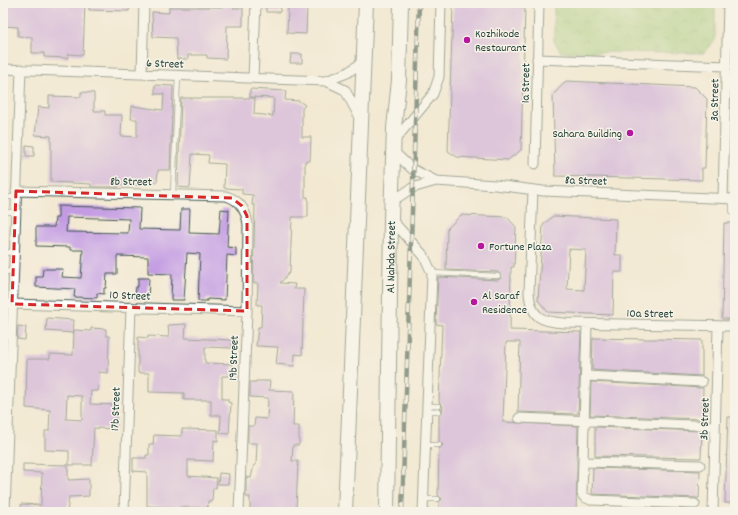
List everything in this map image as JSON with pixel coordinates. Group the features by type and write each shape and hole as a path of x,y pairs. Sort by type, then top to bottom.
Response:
{"main road":[{"path":"346,512 360,118 366,3"},
{"path":"392,3 391,100 394,140"},
{"name":"Al Nahda Street","path":"387,512 391,202 399,80 401,3"}],"street":[{"path":"142,74 144,3"},
{"path":"253,78 256,3"},
{"path":"394,140 433,94 438,83 441,3"},
{"name":"1a Street","path":"535,164 539,3"},
{"name":"3a Street","path":"728,3 727,66 730,199"},
{"path":"537,59 727,66"},
{"name":"6 Street","path":"3,69 326,80 347,73 364,61"},
{"path":"5,512 6,411 12,304 20,69"},
{"name":"6 Street","path":"326,80 345,90 355,105 360,118"},
{"name":"8a Street","path":"394,140 412,169 436,181 533,190 730,199"},
{"name":"8a Street","path":"391,202 412,188 436,181"},
{"name":"10a Street","path":"533,190 529,293 526,307 532,320 544,327 558,326 565,323 718,326 731,324"},
{"name":"8b Street","path":"16,194 173,194 226,196 232,198 242,206"},
{"name":"19b Street","path":"240,512 247,311 248,224 246,211 242,206"},
{"path":"391,219 424,256 432,273 423,512"},
{"name":"10 Street","path":"12,304 247,311"},
{"name":"17b Street","path":"124,512 131,308"},
{"path":"587,324 582,490 584,497 588,499 695,504"},
{"name":"3b Street","path":"712,512 718,326"},
{"path":"586,376 702,382"},
{"path":"519,418 715,426"},
{"path":"583,462 700,465"}],"lane":[{"path":"173,194 178,75"},
{"path":"3,197 16,194"},
{"path":"730,199 732,211 735,214"},
{"path":"3,212 15,212"},
{"path":"3,254 14,251"},
{"path":"3,274 13,269"},
{"path":"432,273 498,276"},
{"path":"427,408 439,409"},
{"path":"425,445 439,445"},
{"path":"423,499 438,499"}],"highlighted area":[{"path":"16,191 232,198 242,206 247,216 247,311 12,304"}],"green space":[{"path":"554,3 715,3 715,40 704,53 561,52 554,41"}],"building":[{"path":"3,3 85,3 83,55 68,54 68,58 44,57 44,53 32,53 32,37 18,36 18,27 3,26"},
{"path":"89,3 130,3 129,11 89,10"},
{"path":"266,3 281,3 280,12 266,12"},
{"path":"223,4 233,5 233,8 243,8 243,26 227,26 226,59 207,58 207,55 188,55 188,59 177,59 176,38 153,37 152,12 169,13 169,7 223,7"},
{"path":"288,5 307,6 306,34 287,33"},
{"path":"453,5 525,7 521,150 508,160 457,157 448,151"},
{"path":"291,54 302,54 302,63 290,63"},
{"name":"Sahara Building","path":"566,81 695,87 707,99 705,168 702,168 702,180 555,176 553,95"},
{"path":"155,85 173,86 170,170 158,170 157,182 141,181 141,185 91,187 91,184 51,182 51,136 35,135 38,107 49,108 49,96 81,97 81,92 94,93 94,111 105,111 105,115 122,115 121,136 137,137 137,119 131,119 132,106 163,110 164,94 155,94"},
{"path":"250,89 286,91 285,100 299,101 305,105 302,109 302,137 311,137 310,161 305,161 305,197 308,197 308,217 292,217 290,272 280,283 295,284 294,289 304,289 302,355 295,354 294,366 276,364 278,347 256,346 258,327 261,327 262,305 257,305 258,283 253,283 255,205 252,205 253,195 242,194 242,189 224,188 225,164 208,163 209,155 192,154 190,188 178,187 181,98 255,98 254,114 273,116 274,98 250,97"},
{"path":"26,145 34,146 34,156 26,156"},
{"path":"58,206 140,208 139,229 180,230 181,209 190,209 189,233 219,234 221,209 229,210 227,247 236,248 236,256 227,255 225,300 207,299 207,301 198,301 200,254 187,253 184,300 171,300 172,274 148,273 148,257 117,256 117,274 107,274 104,294 97,293 97,298 74,297 75,289 36,287 36,277 42,277 43,269 63,269 62,277 81,278 83,250 70,250 70,247 36,246 36,227 54,227 55,218 58,218","holes":["67,217 129,219 128,233 66,232"]},
{"path":"461,215 507,217 516,227 514,267 511,267 510,330 581,332 578,414 518,412 520,342 506,342 503,422 578,426 576,512 439,512 439,502 442,499 438,495 439,449 443,445 439,441 439,415 442,413 443,406 439,402 442,325 436,324 438,277 498,280 502,277 498,272 446,270 447,229"},
{"path":"553,216 616,219 615,255 622,255 622,272 614,272 613,315 548,312 538,300 543,225","holes":["569,249 586,250 584,290 567,289"]},
{"path":"724,223 735,223 735,319 722,319"},
{"path":"138,278 149,278 148,299 135,298 136,287 138,287"},
{"path":"47,318 74,320 73,333 46,331"},
{"path":"186,324 185,338 232,340 232,348 205,347 205,363 233,364 232,376 222,376 222,399 228,399 228,402 231,403 229,434 220,433 221,415 211,415 211,400 184,400 184,393 149,392 149,373 138,373 138,337 169,337 168,325"},
{"path":"18,326 26,327 25,340 17,339"},
{"path":"91,328 106,329 106,336 109,336 108,373 99,372 98,391 91,391 90,404 116,405 116,429 94,428 92,465 69,465 69,451 45,450 45,431 49,431 50,410 26,408 27,359 50,359 50,354 73,355 74,330 91,331","holes":["67,395 82,396 82,420 66,419"]},
{"path":"593,338 702,340 702,376 592,370"},
{"path":"270,381 269,390 294,391 293,426 299,426 299,445 293,445 292,461 298,461 296,512 250,512 250,497 246,497 246,477 251,478 254,465 256,465 257,443 248,443 248,426 254,426 255,418 267,419 268,398 250,397 250,382"},
{"path":"591,382 703,388 702,419 590,415"},
{"path":"728,417 735,417 735,503 725,503"},
{"path":"595,427 702,431 701,458 595,456"},
{"path":"182,429 218,430 218,441 214,440 213,461 188,460 188,476 217,478 216,488 213,488 212,501 208,501 207,508 180,507 180,512 171,512 171,507 147,506 147,472 133,471 133,458 146,458 146,455 149,455 149,444 153,444 154,435 182,436"},
{"path":"23,464 68,465 68,480 89,479 89,496 69,497 67,512 21,512 21,504 41,505 42,473 23,472"},
{"path":"593,468 700,471 699,498 592,494"},
{"path":"219,473 229,474 228,484 218,484"}],"railway":[{"path":"402,512 419,3"}],"place":[{"name":"Kozhikode Restaurant","path":"467,40"},
{"name":"Sahara Building","path":"630,133"},
{"name":"Fortune Plaza","path":"481,246"},
{"name":"Al Saraf Residence","path":"474,302"}]}
